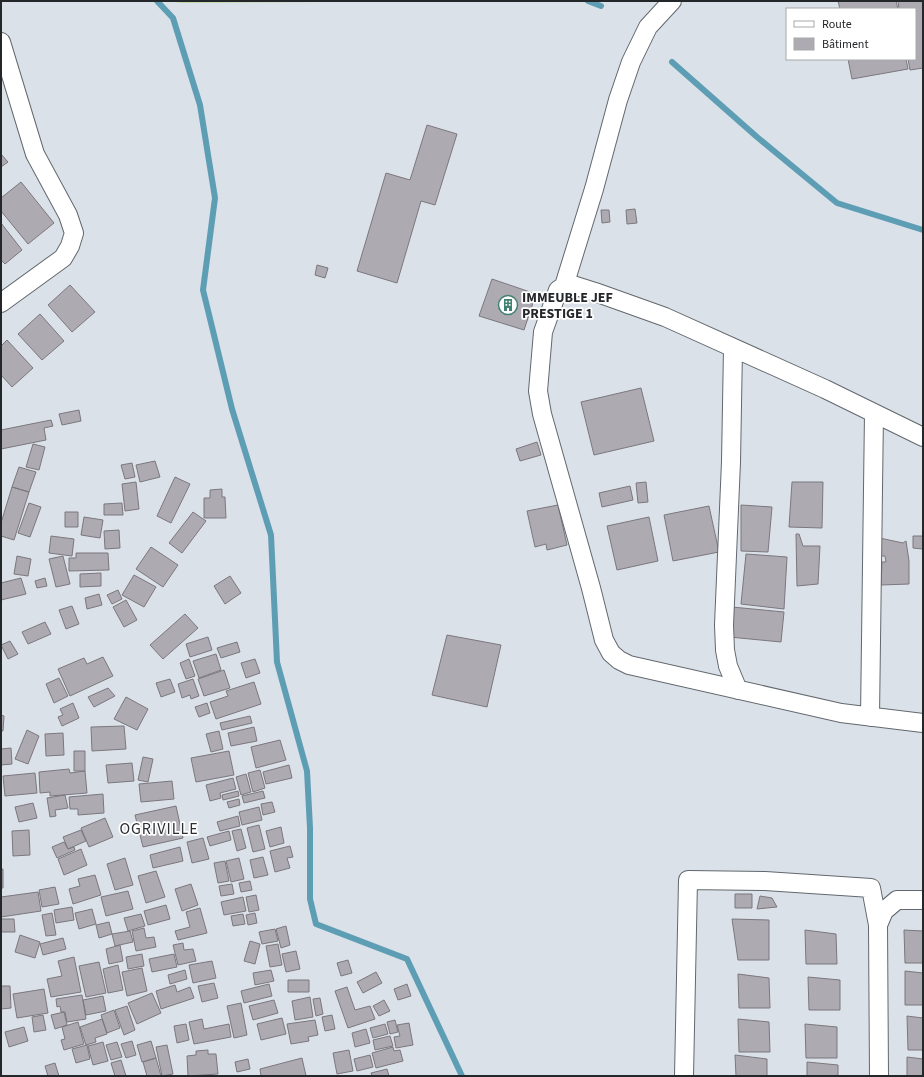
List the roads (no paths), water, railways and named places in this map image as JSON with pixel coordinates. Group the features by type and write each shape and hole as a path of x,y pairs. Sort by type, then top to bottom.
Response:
{"street":[{"path":"564,286 594,189 618,100 631,62 648,27 672,1"},
{"path":"1,42 6,80 36,154 68,215 74,233 64,258 1,303"},
{"path":"923,437 825,389 733,348 658,315 595,292 573,286 564,286 558,290 543,332 538,391 542,414 591,588 604,640 611,653 618,660 629,665 738,690 841,713 923,723"},
{"path":"733,348 731,469 724,650 728,666 738,690"},
{"path":"870,717 874,413"},
{"path":"684,1076 688,880 765,880 871,888 878,925 879,1076"},
{"path":"878,925 884,911 897,900 923,900"}],"waterway":[{"path":"157,1 173,18 200,105 215,198 203,290 232,409 271,535 277,662 307,771 310,828 310,899 316,924 407,959 462,1076"},
{"path":"588,1 601,6"},
{"path":"672,62 757,137 837,203 923,230"}],"place":[{"name":"IMMEUBLE JEF PRESTIGE 1","path":"508,305"}],"district":[{"name":"OGRIVILLE","path":"159,828"}]}
